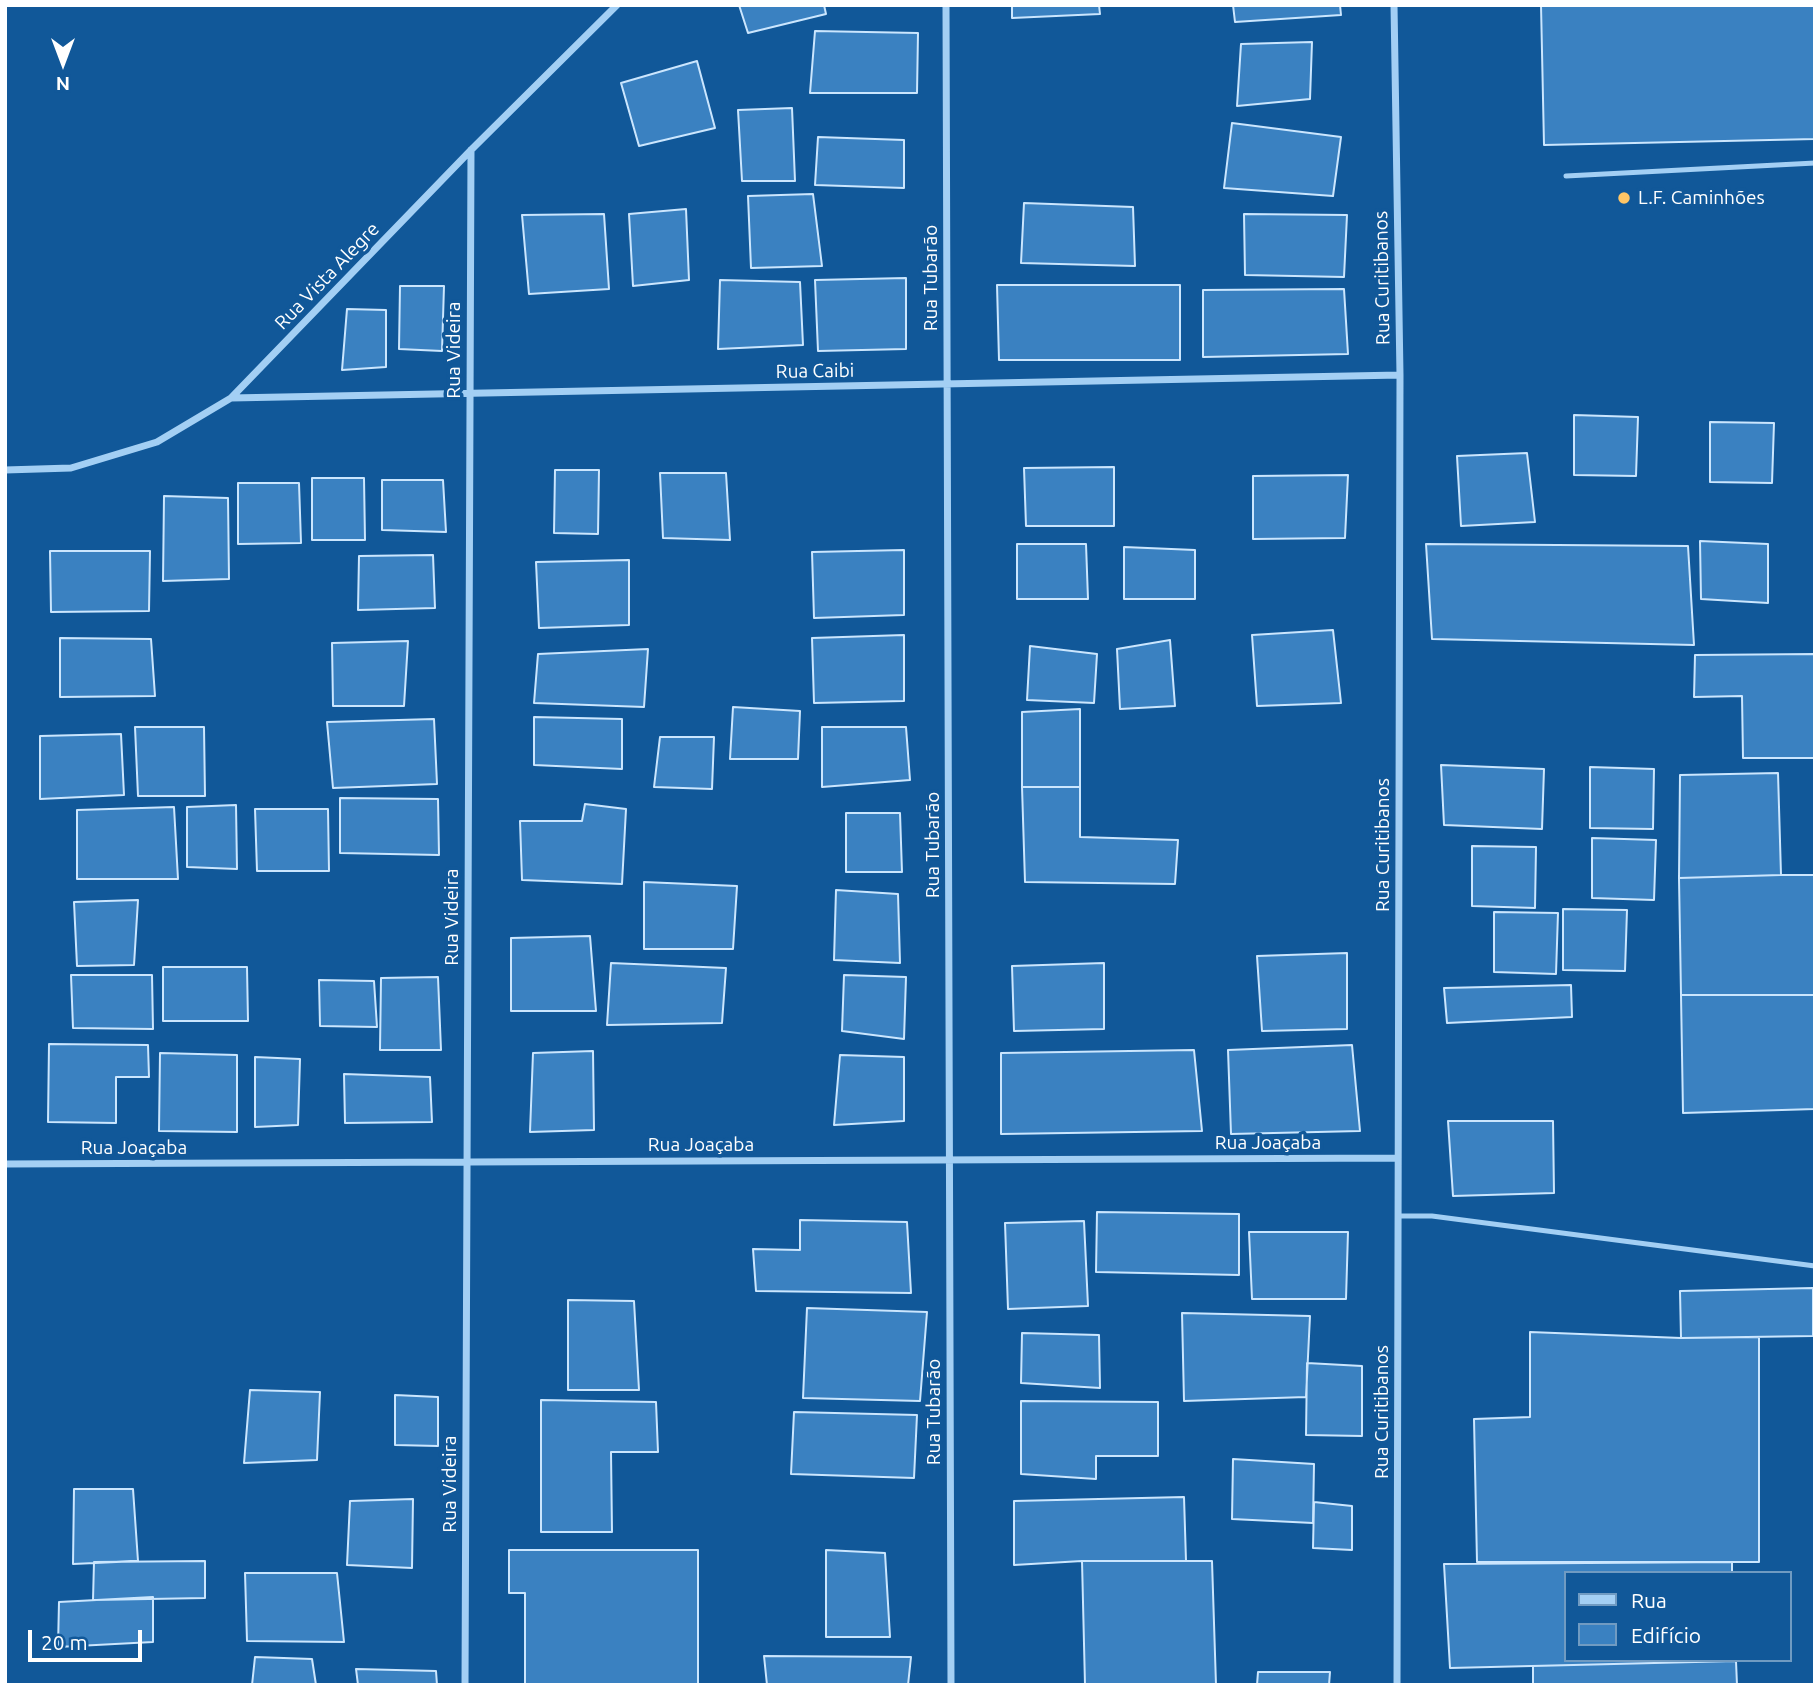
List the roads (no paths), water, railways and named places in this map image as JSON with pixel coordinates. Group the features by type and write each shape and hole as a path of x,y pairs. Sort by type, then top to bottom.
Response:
{"street":[{"name":"Rua Vista Alegre","path":"5,470 71,468 156,442 231,398 471,150 617,5"},
{"name":"Rua Tubarão","path":"946,5 951,1685"},
{"name":"Rua Curitibanos","path":"1394,5 1399,375 1397,1685"},
{"name":"Rua Videira","path":"465,1685 471,150"},
{"name":"Rua Caibi","path":"231,398 1399,375"},
{"name":"Rua Joaçaba","path":"5,1164 1398,1158"}],"lane":[{"path":"1566,176 1815,163"},
{"path":"1398,1216 1432,1216 1815,1266"}],"place":[{"name":"L.F. Caminhões","path":"1624,198"}]}
